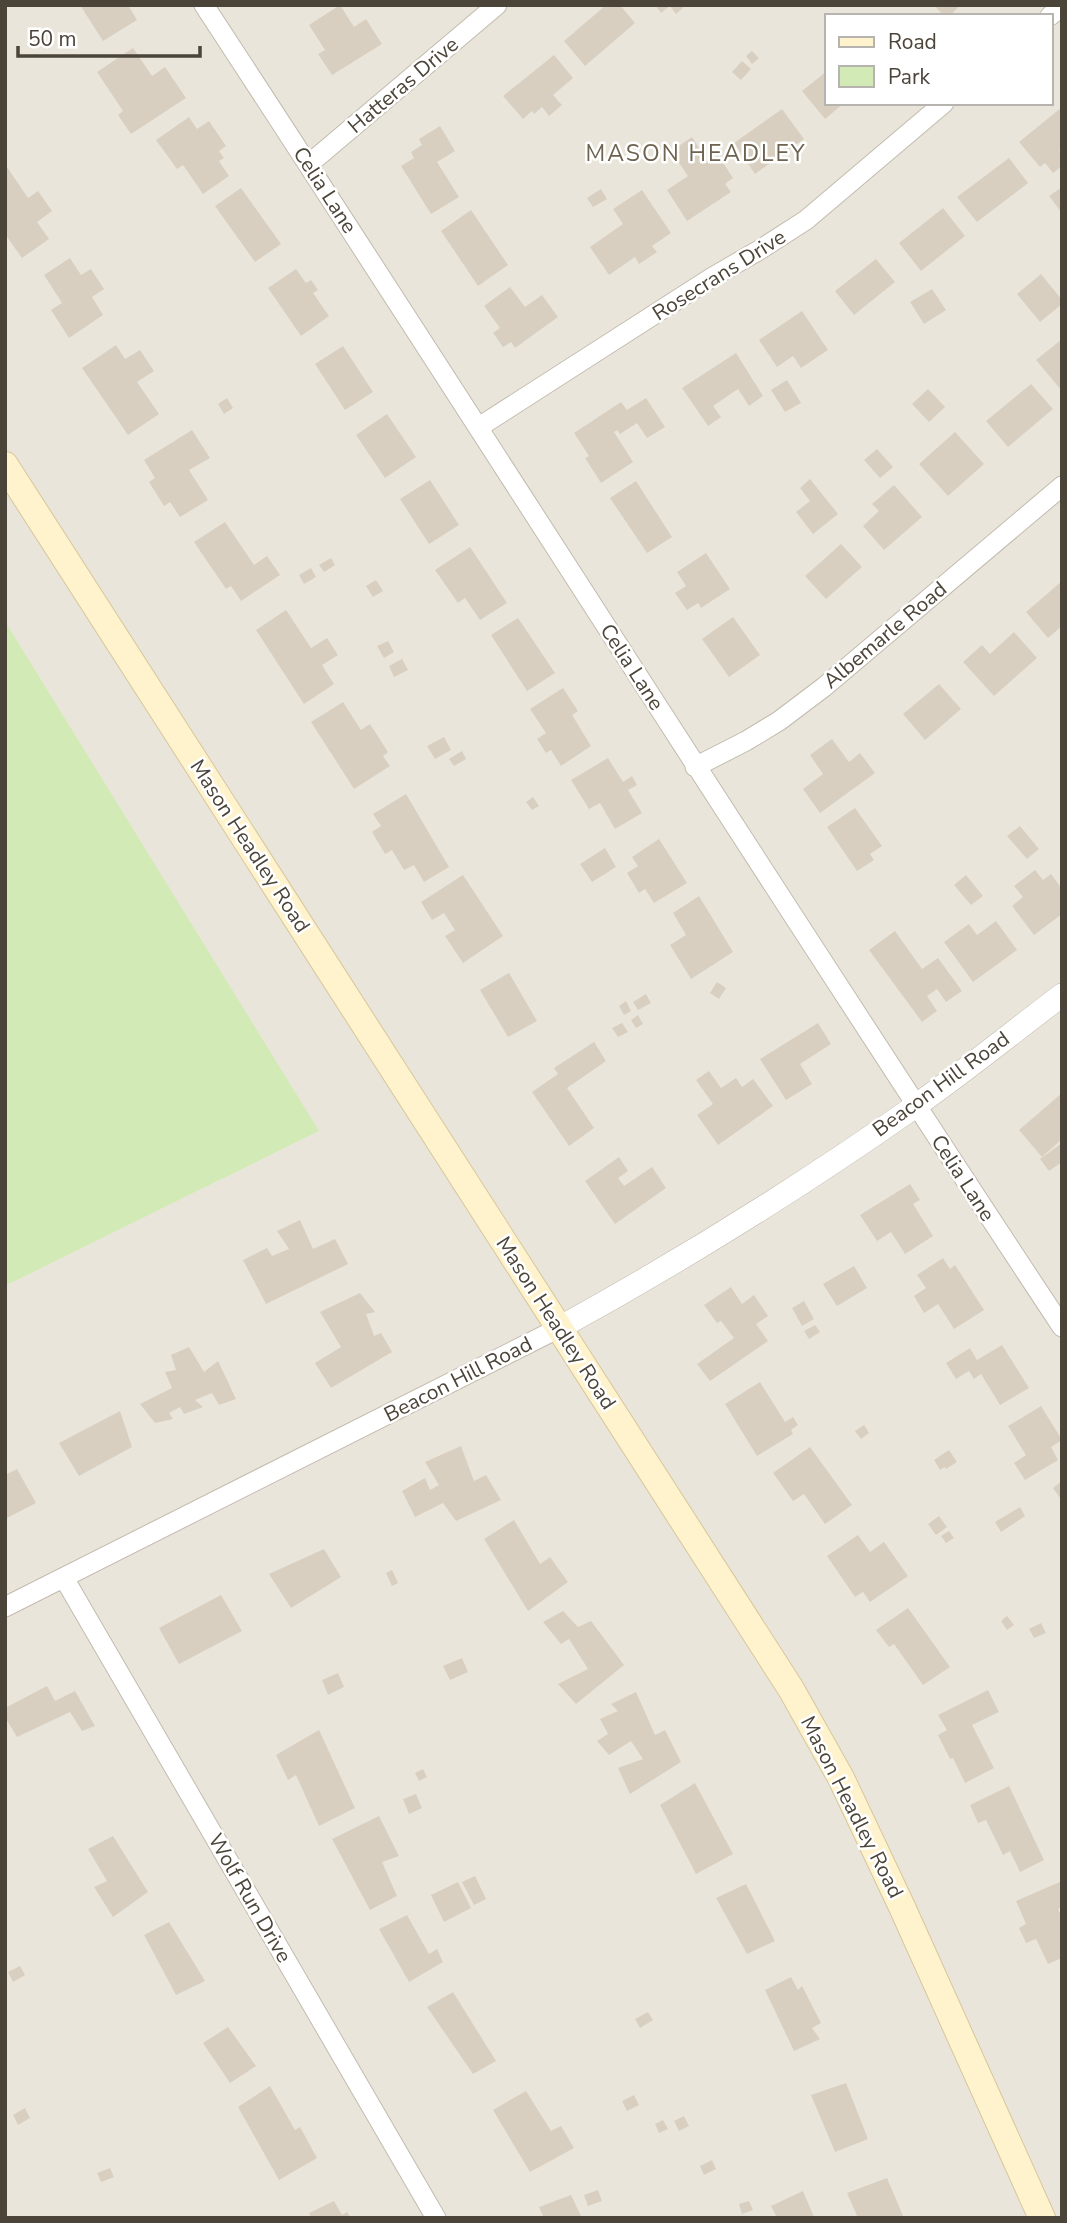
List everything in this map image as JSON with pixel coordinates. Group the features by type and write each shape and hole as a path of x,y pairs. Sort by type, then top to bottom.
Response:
{"main road":[{"name":"Mason Headley Road","path":"5,465 791,1689 842,1777 1042,2218"}],"street":[{"name":"Celia Lane","path":"204,5 309,164 695,767 1062,1327"},
{"name":"Hatteras Drive","path":"309,164 497,5"},
{"name":"Rosecrans Drive","path":"479,428 806,220 942,105"},
{"name":"Albemarle Road","path":"695,767 779,721 824,687 1062,486"},
{"name":"Beacon Hill Road","path":"5,1607 559,1328 627,1291 916,1106 1062,995"},
{"name":"Wolf Run Drive","path":"64,1578 436,2218"}],"shaded area":[{"path":"5,5 1062,5 1062,2218 5,2218 5,1286 318,1131 5,621"}],"green space":[{"path":"5,621 319,1131 5,1286"}],"building":[{"path":"80,5 128,5 137,20 103,41"},
{"path":"340,5 354,27 366,19 382,44 332,75 318,54 325,50 309,25"},
{"path":"606,5 620,5 635,23 585,66 564,41"},
{"path":"655,5 686,5 676,14 670,6 661,13"},
{"path":"934,5 961,5 951,14 942,14"},
{"path":"133,48 152,76 165,67 186,98 131,134 118,115 123,111 97,72"},
{"path":"752,51 759,58 752,64 746,56"},
{"path":"554,55 573,78 553,95 562,105 549,116 542,107 523,119 503,96"},
{"path":"742,61 751,69 741,80 732,72"},
{"path":"825,73 825,105 842,105 825,119 802,91"},
{"path":"1062,107 1062,150 1059,151 1062,154 1062,166 1053,173 1045,163 1040,167 1019,142"},
{"path":"782,109 804,139 755,174 734,143"},
{"path":"189,117 197,129 209,121 226,146 219,151 224,158 219,161 229,176 203,194 183,165 177,169 156,140"},
{"path":"440,126 455,151 437,162 459,197 431,214 401,166 414,158 411,152 422,145 419,139"},
{"path":"692,137 708,162 718,155 733,178 725,184 731,192 687,221 667,190 688,176 671,151"},
{"path":"1009,158 1028,183 977,222 957,197"},
{"path":"7,167 28,198 38,191 52,211 37,222 49,239 22,258 5,234"},
{"path":"1062,187 1062,213 1049,196"},
{"path":"241,188 281,244 255,262 215,206"},
{"path":"601,189 607,199 593,207 587,198"},
{"path":"642,190 671,233 652,246 657,252 639,264 635,257 609,275 590,247 623,224 613,209"},
{"path":"943,208 965,236 921,271 899,243"},
{"path":"471,210 508,265 478,286 441,231"},
{"path":"70,258 81,275 91,269 104,289 92,297 103,315 69,338 51,310 62,303 44,275"},
{"path":"876,259 895,282 854,315 835,291"},
{"path":"296,269 306,283 311,280 318,290 313,293 329,316 301,336 268,288"},
{"path":"1041,274 1062,300 1062,304 1040,322 1017,294"},
{"path":"510,287 525,307 542,295 558,317 515,348 511,342 503,347 493,333 500,328 484,306"},
{"path":"932,289 946,310 924,324 910,302"},
{"path":"802,311 828,350 801,368 793,356 777,367 759,340"},
{"path":"1062,339 1062,391 1036,360"},
{"path":"116,345 125,359 140,350 154,371 137,382 159,414 128,435 82,368"},
{"path":"343,346 373,392 345,410 315,364"},
{"path":"736,353 763,396 749,406 738,389 713,406 721,417 708,426 682,388"},
{"path":"787,380 801,403 785,412 771,390"},
{"path":"1031,384 1053,409 1008,447 986,421"},
{"path":"928,389 945,407 929,422 912,404"},
{"path":"227,398 233,408 224,414 218,404"},
{"path":"646,398 665,427 647,438 637,423 620,434 617,430 614,432 633,462 601,483 585,458 589,456 574,433 621,402 627,410"},
{"path":"387,414 416,457 385,478 356,435"},
{"path":"192,430 210,458 189,470 208,500 180,517 170,502 164,506 149,482 155,478 144,460"},
{"path":"955,432 984,464 948,496 919,464"},
{"path":"877,449 893,467 880,478 864,460"},
{"path":"810,479 838,514 813,534 796,512 810,501 800,488"},
{"path":"430,480 459,525 429,544 400,499"},
{"path":"636,481 672,537 647,553 610,498"},
{"path":"894,485 922,517 884,550 863,526 879,511 872,504"},
{"path":"225,522 254,565 267,556 280,575 241,601 231,586 226,589 194,542"},
{"path":"841,544 862,567 826,599 805,576"},
{"path":"470,547 507,603 480,620 465,598 458,603 435,570"},
{"path":"706,553 730,589 701,608 698,603 687,610 675,593 686,586 677,572"},
{"path":"331,558 335,565 324,572 319,565"},
{"path":"311,568 316,577 304,584 299,575"},
{"path":"376,580 383,591 373,597 366,586"},
{"path":"1062,581 1062,626 1048,638 1026,612"},
{"path":"286,610 311,648 327,638 338,655 322,665 334,684 304,704 256,630"},
{"path":"733,617 760,655 729,677 702,639"},
{"path":"518,618 555,673 527,691 491,635"},
{"path":"1014,632 1037,658 994,696 963,662 982,645 990,654"},
{"path":"388,641 394,652 384,658 377,646"},
{"path":"402,659 408,670 394,677 389,666"},
{"path":"939,684 961,709 925,740 903,714"},
{"path":"563,688 578,711 572,715 591,746 561,766 551,750 546,753 537,739 546,733 530,709"},
{"path":"343,702 361,730 370,724 388,752 383,756 390,766 354,789 311,722"},
{"path":"444,737 451,750 435,759 427,746"},
{"path":"832,739 849,762 860,753 875,773 820,813 803,789 823,774 810,755"},
{"path":"462,751 466,759 454,766 449,759"},
{"path":"608,758 623,782 632,776 637,785 628,790 642,813 615,829 600,803 589,809 571,780"},
{"path":"406,794 449,867 424,882 414,865 404,870 392,850 385,854 372,832 381,826 373,814"},
{"path":"533,797 539,806 532,810 526,802"},
{"path":"855,808 882,846 870,854 874,860 857,871 827,827"},
{"path":"1020,826 1039,849 1027,859 1007,836"},
{"path":"659,839 687,883 654,903 645,889 639,893 627,873 638,866 632,857"},
{"path":"605,848 616,867 592,882 580,864"},
{"path":"1035,870 1043,880 1051,874 1062,889 1062,914 1034,935 1012,906 1023,897 1014,886"},
{"path":"463,875 503,936 463,963 445,936 455,930 444,913 432,920 421,902"},
{"path":"966,875 983,896 971,905 954,885"},
{"path":"699,896 733,952 691,979 670,945 686,935 673,913"},
{"path":"996,921 1017,950 973,982 944,942 969,924 977,935"},
{"path":"895,931 922,969 938,958 962,991 946,1002 937,989 927,996 937,1011 922,1022 869,950"},
{"path":"509,973 537,1021 508,1037 480,990"},
{"path":"717,982 726,988 719,999 710,993"},
{"path":"646,994 651,1003 638,1010 633,1002"},
{"path":"626,1001 631,1011 624,1015 619,1006"},
{"path":"638,1015 643,1024 636,1028 631,1020"},
{"path":"622,1023 628,1032 618,1037 612,1028"},
{"path":"818,1023 831,1044 800,1064 812,1084 786,1100 760,1059"},
{"path":"594,1042 606,1061 567,1088 594,1128 569,1146 532,1092 558,1074 554,1068"},
{"path":"709,1071 721,1088 736,1078 742,1087 753,1079 773,1106 718,1145 697,1115 713,1104 696,1080"},
{"path":"1062,1093 1062,1139 1042,1157 1019,1130"},
{"path":"1062,1143 1062,1162 1049,1171 1040,1159"},
{"path":"619,1157 628,1171 618,1178 624,1186 652,1167 666,1188 615,1224 585,1181"},
{"path":"910,1184 920,1200 913,1204 933,1236 905,1254 891,1232 877,1241 860,1215"},
{"path":"300,1220 313,1249 335,1239 348,1264 266,1304 243,1260 267,1248 272,1256 289,1249 277,1231"},
{"path":"943,1258 950,1269 955,1265 984,1310 954,1329 938,1304 924,1313 914,1296 926,1288 917,1275"},
{"path":"854,1266 867,1288 837,1306 823,1284"},
{"path":"731,1287 742,1304 754,1295 768,1316 756,1324 768,1341 710,1381 697,1364 734,1338 721,1321 717,1323 704,1305"},
{"path":"360,1293 375,1312 366,1314 374,1336 381,1333 392,1352 331,1388 315,1363 341,1347 320,1312"},
{"path":"804,1301 814,1319 802,1326 792,1308"},
{"path":"815,1325 820,1332 809,1339 804,1331"},
{"path":"1002,1345 1029,1388 1000,1405 981,1374 974,1379 969,1371 956,1379 946,1363 970,1348 977,1360"},
{"path":"189,1347 204,1372 218,1361 236,1399 219,1405 212,1393 195,1400 203,1407 184,1414 180,1407 169,1413 173,1419 155,1423 140,1404 172,1388 165,1372 176,1370 171,1355"},
{"path":"760,1382 785,1422 793,1417 798,1425 791,1430 793,1434 757,1456 725,1404"},
{"path":"1041,1406 1062,1440 1051,1447 1058,1460 1025,1480 1014,1463 1026,1455 1008,1426"},
{"path":"120,1411 132,1447 79,1476 59,1443"},
{"path":"864,1425 869,1433 861,1439 855,1431"},
{"path":"461,1446 474,1481 486,1475 501,1500 456,1521 443,1503 415,1517 402,1491 425,1478 430,1490 439,1485 425,1462"},
{"path":"810,1447 852,1505 825,1524 804,1494 793,1501 773,1473"},
{"path":"949,1450 957,1462 940,1470 934,1460"},
{"path":"17,1469 36,1503 5,1519 5,1475"},
{"path":"1062,1481 1062,1501 1053,1488"},
{"path":"1020,1507 1025,1516 1001,1532 995,1522"},
{"path":"939,1516 947,1527 936,1535 928,1524"},
{"path":"514,1520 540,1564 550,1557 568,1582 528,1611 484,1539"},
{"path":"949,1531 954,1538 946,1543 941,1536"},
{"path":"858,1535 870,1552 884,1542 908,1576 870,1602 863,1592 855,1597 827,1556"},
{"path":"324,1549 341,1577 291,1608 269,1574"},
{"path":"392,1570 398,1583 392,1586 386,1573"},
{"path":"221,1595 242,1631 179,1664 159,1628"},
{"path":"908,1608 950,1667 923,1685 894,1644 889,1647 876,1630"},
{"path":"563,1611 578,1627 591,1621 624,1665 576,1704 558,1684 588,1669 569,1639 561,1644 543,1622"},
{"path":"1007,1616 1014,1625 1007,1630 1001,1621"},
{"path":"1041,1623 1046,1633 1034,1638 1029,1629"},
{"path":"462,1658 468,1672 450,1680 443,1666"},
{"path":"338,1673 344,1687 328,1695 322,1680"},
{"path":"47,1686 55,1701 75,1691 95,1726 82,1731 70,1712 17,1737 5,1717 5,1708"},
{"path":"988,1690 999,1712 972,1725 994,1768 965,1783 938,1735 947,1730 938,1715"},
{"path":"636,1692 655,1735 665,1730 681,1762 630,1794 618,1768 643,1759 631,1741 609,1755 597,1741 608,1734 600,1719 618,1711 611,1704"},
{"path":"319,1730 355,1808 319,1826 296,1775 288,1780 276,1755"},
{"path":"423,1769 427,1777 419,1781 415,1773"},
{"path":"695,1783 733,1854 696,1874 660,1805"},
{"path":"1009,1786 1044,1860 1020,1872 1010,1851 1003,1855 986,1820 978,1823 970,1805"},
{"path":"416,1794 422,1808 409,1814 403,1799"},
{"path":"379,1816 399,1856 382,1862 397,1896 370,1910 332,1839"},
{"path":"113,1836 148,1892 113,1917 94,1887 107,1881 88,1849"},
{"path":"475,1876 486,1899 474,1905 462,1882"},
{"path":"1062,1881 1062,1907 1058,1909 1062,1918 1062,1958 1048,1964 1036,1939 1026,1943 1019,1928 1026,1924 1016,1901"},
{"path":"458,1882 471,1908 444,1922 431,1895"},
{"path":"746,1884 775,1941 747,1954 716,1898"},
{"path":"407,1915 429,1954 437,1949 443,1962 409,1982 379,1929"},
{"path":"169,1922 205,1981 176,1995 144,1935"},
{"path":"20,1966 25,1975 13,1982 8,1972"},
{"path":"791,1977 798,1990 802,1986 821,2023 812,2028 820,2039 794,2051 765,1990"},
{"path":"453,1992 496,2061 473,2074 427,2007"},
{"path":"648,2012 653,2020 640,2028 635,2019"},
{"path":"228,2027 256,2066 230,2083 203,2043"},
{"path":"846,2083 868,2139 835,2152 811,2095"},
{"path":"270,2086 295,2130 300,2127 317,2158 279,2180 238,2107"},
{"path":"526,2091 551,2131 561,2126 574,2148 530,2172 493,2110"},
{"path":"634,2095 639,2105 627,2111 622,2101"},
{"path":"25,2108 30,2118 18,2125 13,2115"},
{"path":"684,2116 689,2126 679,2131 674,2121"},
{"path":"663,2120 668,2129 659,2133 655,2124"},
{"path":"712,2160 716,2169 704,2175 700,2166"},
{"path":"110,2168 114,2177 101,2182 97,2173"},
{"path":"887,2178 904,2218 858,2218 847,2193"},
{"path":"598,2190 602,2201 588,2206 584,2195"},
{"path":"803,2191 814,2217 777,2218 771,2206"},
{"path":"571,2195 582,2218 544,2218 539,2207"},
{"path":"334,2201 342,2215 347,2212 351,2218 311,2218 309,2213"},
{"path":"749,2201 753,2210 742,2214 739,2204"}],"district":[{"name":"MASON HEADLEY","path":"696,153"}]}
